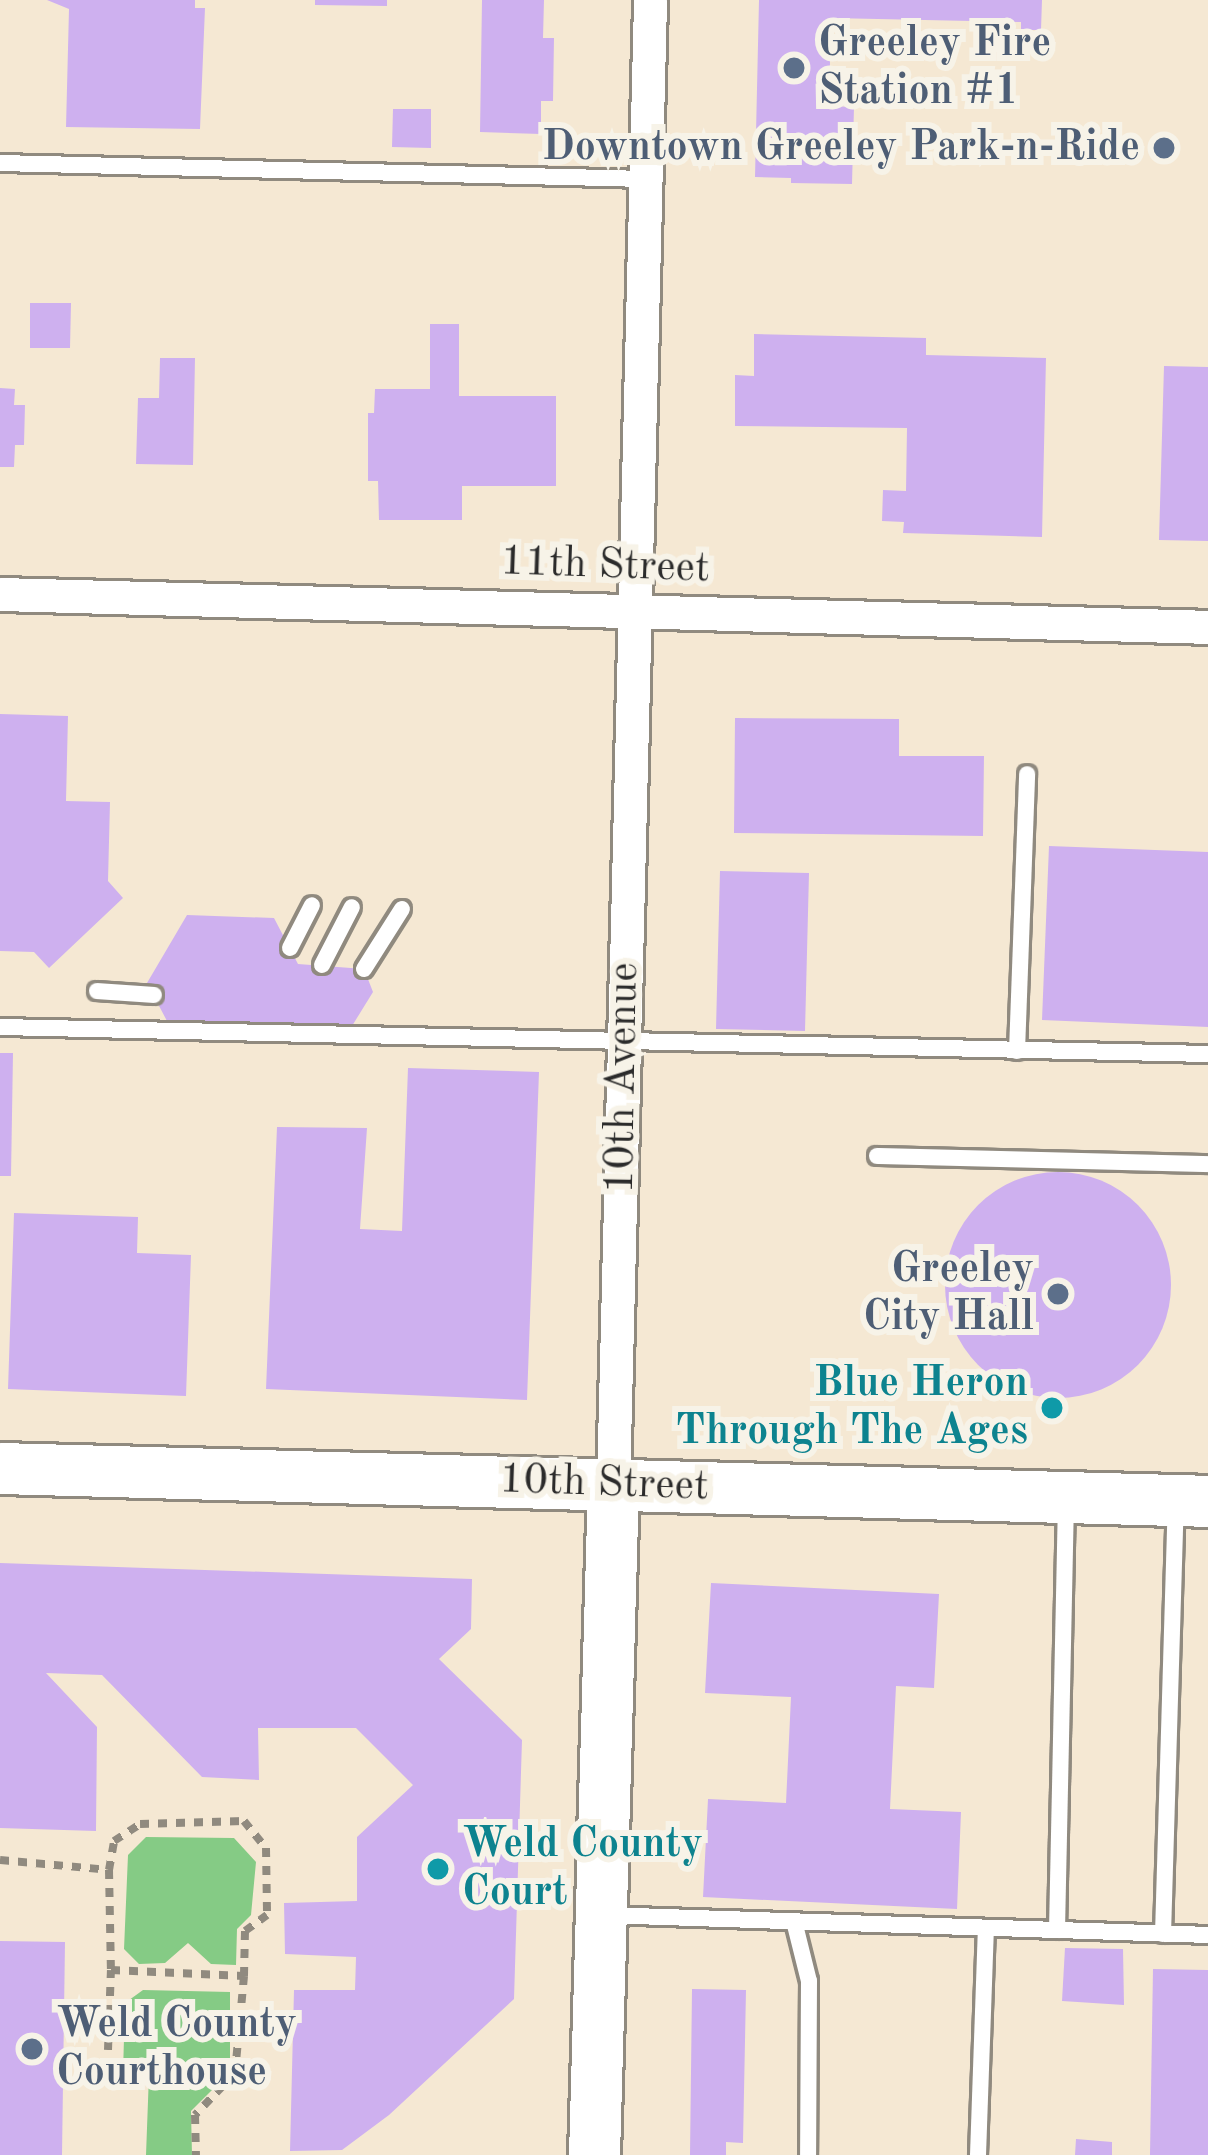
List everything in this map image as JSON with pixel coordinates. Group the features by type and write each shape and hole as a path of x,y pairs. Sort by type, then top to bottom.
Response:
{"main road":[{"name":"10th Street","path":"0,1468 1192,1500"},
{"name":"10th Avenue","path":"594,2155 614,1484"}],"street":[{"name":"10th Avenue","path":"614,1484 650,0"},
{"name":"11th Street","path":"0,594 1208,627"}],"lane":[{"path":"0,163 645,179"},
{"path":"1017,1051 1027,774"},
{"path":"290,948 312,905"},
{"path":"322,965 352,907"},
{"path":"364,969 403,909"},
{"path":"97,991 154,995"},
{"path":"0,1027 1208,1054"},
{"path":"878,1156 1208,1164"},
{"path":"1057,1930 1066,1498"},
{"path":"1163,1934 1192,1500"},
{"path":"601,1915 1208,1935"},
{"path":"794,1921 809,1981 808,2155"},
{"path":"978,2155 986,1928"}],"path":[{"path":"108,2050 114,1840 140,1824 244,1821 266,1848 267,1915 245,1931 235,2073 195,2115 196,2155"},
{"path":"0,1860 110,1870"},
{"path":"112,1970 244,1976"}],"green space":[{"path":"146,1837 234,1838 256,1862 251,1915 237,1929 236,1965 211,1964 188,1943 165,1963 139,1964 124,1949 128,1855"},
{"path":"143,1990 230,1992 230,2072 191,2111 192,2155 146,2155 149,2074 123,2073 125,2003"}],"building":[{"path":"47,0 195,0 195,8 205,8 200,129 66,127 69,9"},
{"path":"315,0 387,0 387,6 315,5"},
{"path":"482,0 544,0 543,38 554,38 553,101 541,101 541,134 480,132"},
{"name":"Greeley Fire Station #1","path":"759,0 1042,0 1041,30 1021,30 1021,22 831,18 829,106 854,107 852,184 791,183 791,178 755,177"},
{"path":"393,109 431,109 431,148 392,147"},
{"path":"30,303 71,303 70,348 30,348"},
{"path":"430,324 459,324 459,396 556,396 556,486 462,486 462,520 379,520 378,481 368,481 368,413 374,413 375,389 430,389"},
{"path":"754,334 926,338 926,355 1046,358 1042,537 903,533 904,522 882,521 883,490 906,491 907,428 735,426 735,375 754,376"},
{"path":"160,358 195,358 193,465 136,464 138,398 159,398"},
{"path":"1164,366 1208,367 1208,541 1159,540"},
{"path":"0,388 15,389 14,405 25,405 24,445 15,445 14,467 0,467"},
{"path":"0,714 68,716 66,801 110,802 108,881 123,898 49,968 34,952 0,951"},
{"path":"735,718 899,719 899,756 984,756 983,836 734,833"},
{"path":"1049,846 1208,852 1208,1027 1042,1020"},
{"path":"720,871 809,873 805,1031 716,1029"},
{"path":"187,915 274,918 298,964 364,969 373,992 352,1026 167,1021 147,983"},
{"path":"0,1053 13,1053 11,1176 0,1176"},
{"path":"408,1068 539,1072 527,1400 266,1389 277,1127 367,1128 360,1229 402,1231"},
{"name":"Greeley City Hall","path":"1058,1172 1101,1180 1138,1205 1163,1242 1171,1285 1163,1328 1138,1365 1101,1390 1058,1398 1015,1390 978,1365 953,1328 945,1285 953,1242 978,1205 1015,1180"},
{"path":"14,1213 138,1217 137,1253 191,1255 186,1396 8,1389"},
{"name":"Weld County Court","path":"0,1563 472,1579 471,1629 439,1659 522,1740 514,1999 389,2115 342,2150 290,2151 294,1990 355,1990 356,1957 285,1954 284,1903 357,1901 357,1837 413,1785 356,1728 258,1728 259,1780 202,1777 102,1675 46,1673 97,1727 96,1831 0,1828"},
{"path":"711,1583 939,1594 934,1688 896,1686 890,1809 961,1812 957,1909 703,1897 708,1799 786,1803 791,1697 705,1693"},
{"name":"Weld County Courthouse","path":"0,1941 65,1942 62,2155 0,2155"},
{"path":"1065,1948 1123,1949 1124,2005 1062,2001"},
{"path":"1153,1969 1208,1970 1208,2155 1150,2155"},
{"path":"692,1989 746,1990 743,2143 726,2142 726,2155 690,2155"},
{"path":"1076,2139 1112,2142 1112,2155 1075,2155"}],"place":[{"name":"Greeley Fire Station #1","path":"794,68"},
{"name":"Downtown Greeley Park-n-Ride","path":"1164,148"},
{"name":"Greeley City Hall","path":"1058,1294"},
{"name":"Blue Heron Through The Ages","path":"1052,1408"},
{"name":"Weld County Court","path":"438,1869"},
{"name":"Weld County Courthouse","path":"32,2049"}]}
